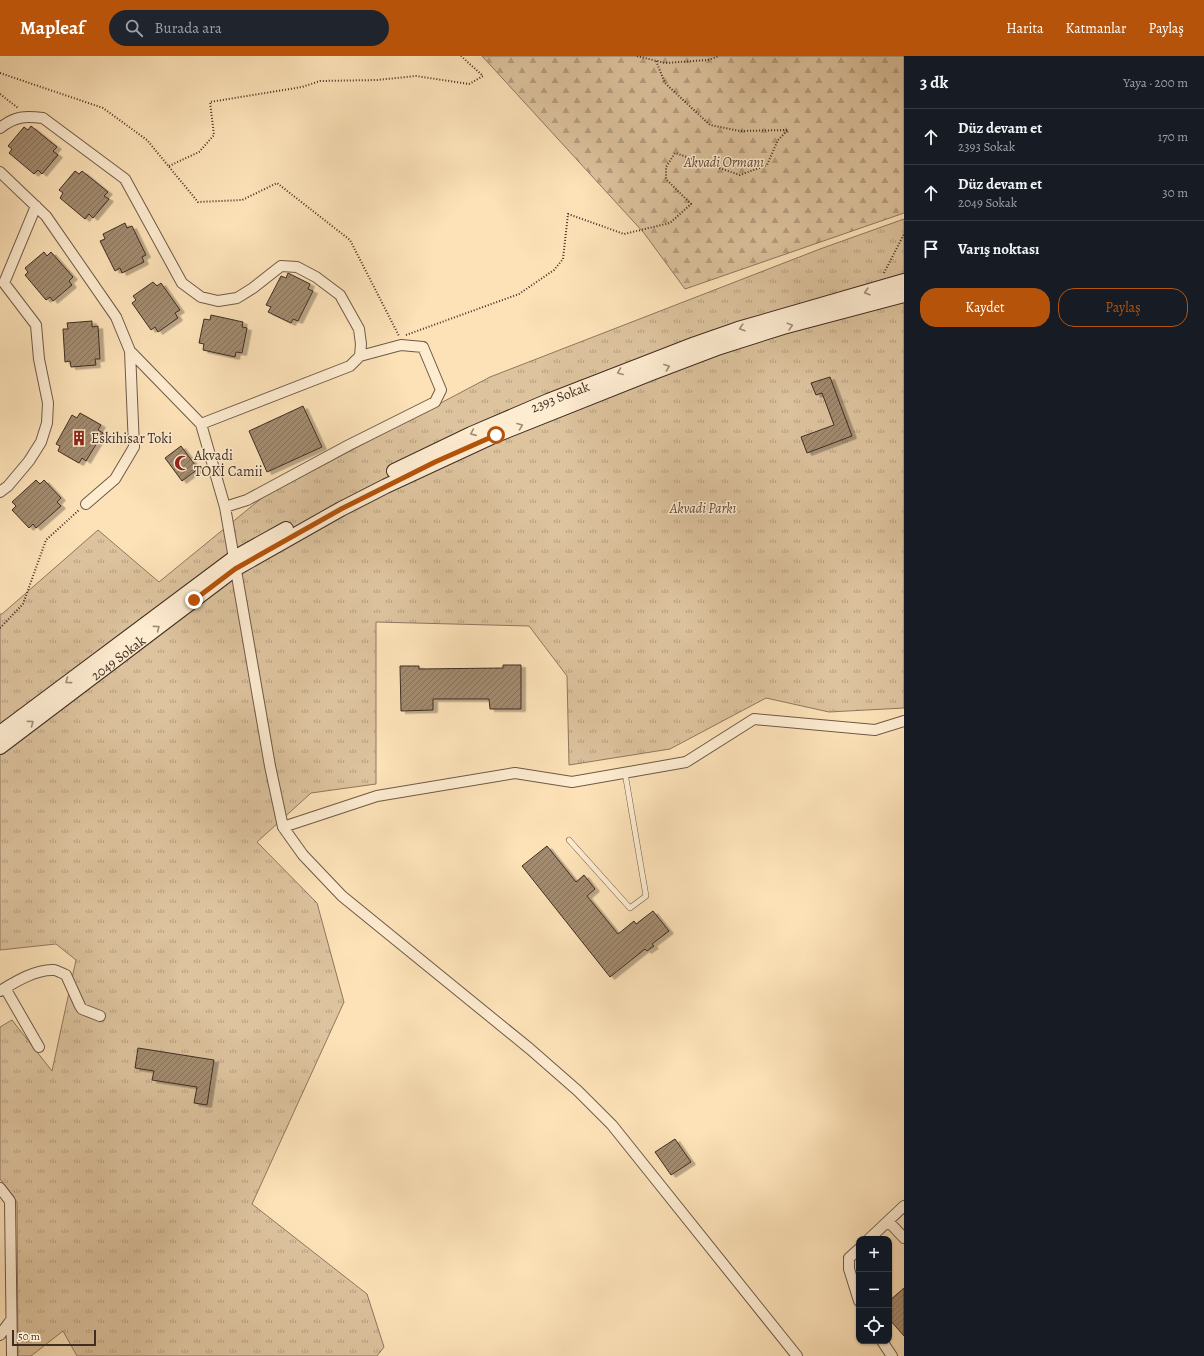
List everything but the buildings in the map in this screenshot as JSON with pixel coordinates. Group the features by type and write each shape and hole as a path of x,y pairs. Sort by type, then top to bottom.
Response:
{"main road":[{"name":"2393 Sokak","path":"234,563 419,459 471,434 548,401 695,344 904,281"},
{"name":"2393 Sokak","path":"234,563 386,486 496,435 720,347 783,327 904,295"},
{"name":"2049 Sokak","path":"0,733 234,563"},
{"name":"2049 Sokak","path":"0,747 234,563"}],"street":[{"path":"0,128 8,121 27,116 43,118 125,179 182,283 201,297 218,301 237,298 253,288 281,266 297,267 316,278 340,295 359,329 361,344 360,356"},
{"path":"0,172 46,216 116,317 130,351 134,447 116,479 86,504"},
{"path":"0,492 8,486 29,461 41,442 47,423 48,403 39,359 36,325 2,283 36,206"},
{"path":"201,424 344,369 350,366 360,356 401,345 423,347 441,390 435,402 349,445 247,500 225,507"},
{"path":"130,351 201,424 225,507 283,827 303,855 342,896 530,1049 588,1100 612,1125 796,1356"},
{"path":"283,827 377,796 515,773 572,782 686,762 754,719 876,730 904,721"},
{"path":"38,1048 2,990 28,976 46,970 56,970 66,975 82,1009 100,1016"},
{"path":"0,1188 10,1201 12,1356"},
{"path":"872,1236 904,1206"},
{"path":"888,1221 904,1238"},
{"path":"856,1252 849,1258 848,1269 856,1292"},
{"path":"0,1335 11,1320"},
{"path":"884,1344 892,1356"}],"lane":[{"path":"569,840 630,908 646,896 624,773"}],"path":[{"path":"169,166 199,152 214,135 210,102 302,87 320,81 377,80 416,76 469,84 482,76 461,56"},
{"path":"637,56 665,63 708,60 719,56"},
{"path":"0,73 102,108 147,140 198,202 242,200 277,183 350,240 400,337 519,294 554,270 563,260 568,214 624,234 670,223 691,204 666,179 666,167 675,153 740,174 767,165 778,140 788,130 740,131 710,125 665,83 656,61"},
{"path":"0,94 27,116"},
{"path":"876,289 904,234"},
{"path":"0,628 23,604 46,540 86,504"}],"green space":[{"name":"Akvadi Ormanı","path":"482,56 904,56 904,213 685,289 644,233"},
{"name":"Akvadi Parkı","path":"904,219 904,708 829,712 766,698 670,749 569,765 567,676 529,626 376,622 376,784 311,793 257,842 317,903 344,1002 252,1204 367,1294 384,1347 377,1356 77,1356 63,1331 31,1356 18,1356 17,1202 0,1179 0,1027 12,1020 52,1071 76,960 56,944 0,950 0,614 2,614 98,530 159,582 263,497 490,377 820,249"}],"place":[{"name":"Eskihisar Toki","path":"79,438"},
{"name":"Akvadi TOKİ Camii","path":"182,463"}],"route":[{"path":"194,600 235,569 341,509 435,462 496,435"}]}
